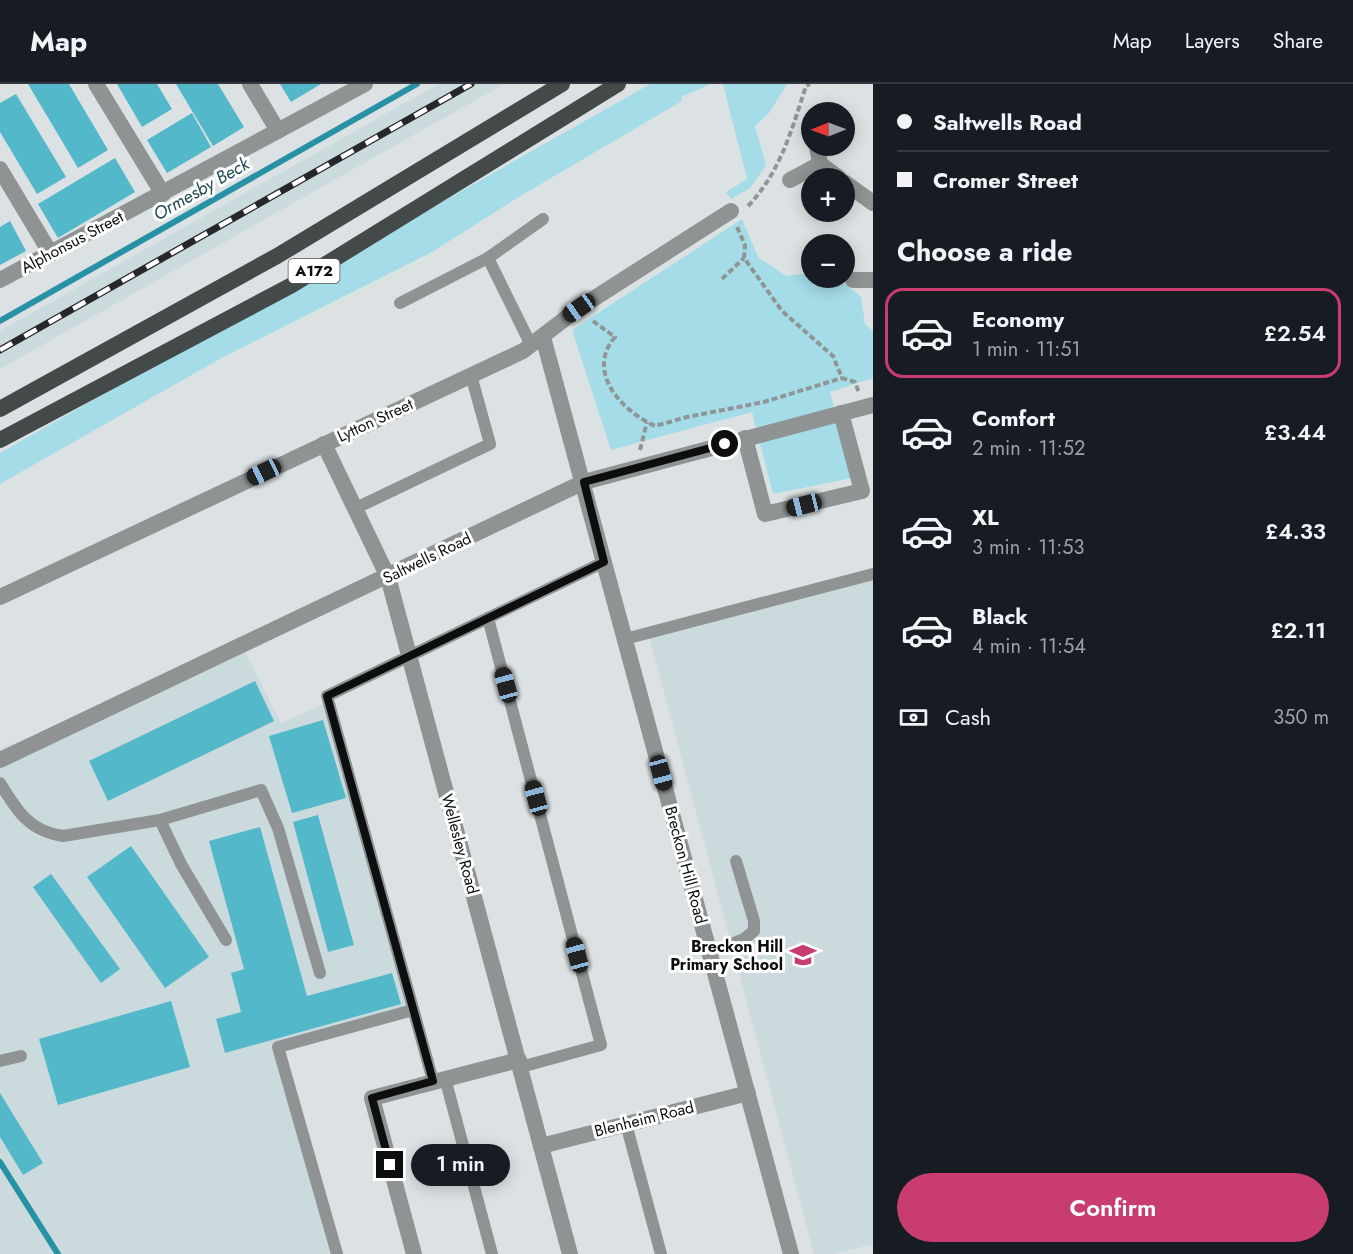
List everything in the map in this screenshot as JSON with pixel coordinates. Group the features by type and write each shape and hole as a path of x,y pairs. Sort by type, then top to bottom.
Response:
{"highway":[{"name":"A172","path":"0,409 276,256 562,84"},
{"name":"A172","path":"0,440 292,285 618,84"}],"street":[{"path":"96,84 163,194"},
{"path":"250,84 278,131"},
{"name":"Alphonsus Street","path":"0,280 365,84"},
{"path":"819,156 820,164 825,168"},
{"path":"790,180 820,164"},
{"path":"0,170 51,254"},
{"path":"855,190 873,203"},
{"name":"Lytton Street","path":"0,597 471,375 537,341 550,328 579,308 731,212"},
{"path":"855,280 873,280"},
{"name":"Breckon Hill Road","path":"537,341 584,482 791,1254"},
{"name":"Saltwells Road","path":"0,760 584,482 868,406"},
{"path":"745,438 765,514 862,491 841,413"},
{"name":"Wellesley Road","path":"324,444 388,577 570,1254"},
{"path":"414,1254 372,1098 439,1080 520,1063"},
{"name":"Blenheim Road","path":"541,1146 748,1093"}],"lane":[{"path":"400,303 488,258 543,219"},
{"path":"488,258 537,341"},
{"path":"354,509 490,444 471,375"},
{"path":"492,1254 439,1080 413,1010 327,696 604,562"},
{"path":"625,639 873,574"},
{"path":"488,618 601,1045 520,1063"},
{"path":"0,783 18,813 36,829 63,836 160,820 261,790 278,828 320,973"},
{"path":"160,820 181,864 226,940"},
{"path":"710,952 744,939 754,931 754,921 736,861"},
{"path":"337,1254 278,1047 413,1010"},
{"path":"0,1061 21,1056"},
{"path":"626,1124 661,1254"}],"path":[{"path":"810,84 806,86 784,154 760,194 746,208 731,212 745,245 744,258 782,311 833,356 842,378"},
{"path":"722,279 744,258"},
{"path":"579,308 615,337 604,355 603,370 608,386 623,403 655,426 687,417 764,402 842,378 855,382 868,406"},
{"path":"644,465 640,450 647,422"}],"shaded area":[{"path":"439,84 504,84 0,369 0,331"},
{"path":"650,84 711,84 681,97 682,101 517,198 432,252 225,356 0,484 0,453"},
{"path":"723,84 787,84 769,113 755,126 766,165 750,188 731,199 726,192 747,179"},
{"path":"742,219 758,257 786,276 801,274 801,288 850,288 861,297 865,324 873,331 873,378 830,392 852,478 773,494 752,412 611,450 572,330"},
{"name":"Breckon Hill Primary School","path":"873,579 873,1244 834,1254 814,1254 649,636"},
{"path":"245,652 281,723 324,704 414,1013 275,1055 330,1254 0,1254 0,749"}],"building":[{"path":"28,84 69,84 108,150 78,168"},
{"path":"117,84 157,84 172,109 142,127"},
{"path":"176,84 218,84 244,127 213,146"},
{"path":"280,84 321,84 291,102"},
{"path":"16,94 66,177 37,194 0,132 0,103"},
{"path":"192,113 211,147 167,173 147,140"},
{"path":"115,158 135,192 58,238 38,204"},
{"path":"10,221 26,251 0,265 0,227"},
{"path":"255,681 274,721 108,801 89,761"},
{"path":"323,720 346,798 292,813 269,736"},
{"path":"318,815 354,945 328,952 293,822"},
{"path":"260,827 307,996 392,973 401,1004 225,1053 216,1019 241,1012 231,973 244,969 209,841"},
{"path":"131,846 209,957 165,988 87,877"},
{"path":"51,874 120,969 101,983 33,887"},
{"path":"171,1001 190,1067 58,1105 39,1039"},
{"path":"0,1093 43,1163 23,1175 0,1137"}],"waterway":[{"name":"Ormesby Beck","path":"0,321 417,84"},
{"path":"0,1162 58,1254"}],"railway":[{"path":"0,350 471,84"}],"place":[{"name":"Breckon Hill Primary School","path":"803,955"}],"route":[{"path":"390,1165 372,1098 433,1081 327,696 604,562 584,482 725,444"}]}
